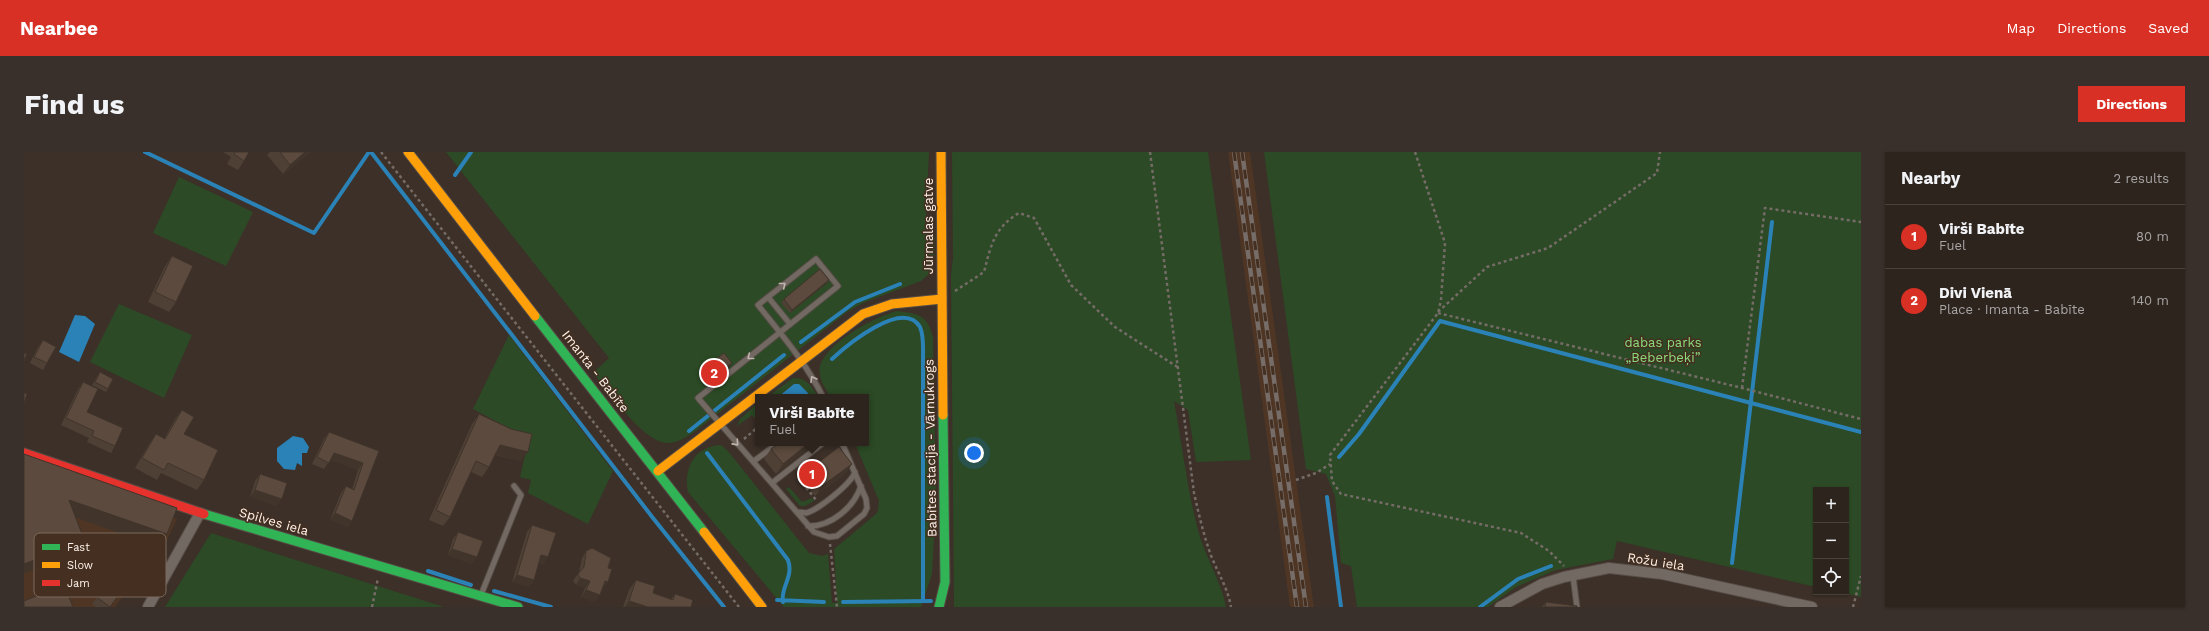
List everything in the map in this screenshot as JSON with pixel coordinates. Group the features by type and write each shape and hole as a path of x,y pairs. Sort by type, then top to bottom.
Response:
{"main road":[{"name":"Imanta - Babīte","path":"408,152 762,607"},
{"name":"Jūrmalas gatve","path":"941,152 942,299"},
{"path":"760,394 848,325 879,306 909,300 942,299"},
{"name":"Babītes stacija - Vārnukrogs","path":"939,607 945,582 942,299"},
{"path":"658,472 755,397"},
{"name":"Spilves iela","path":"24,453 200,513 518,607"},
{"path":"942,596 942,607"},
{"name":"Babītes stacija - Vārnukrogs","path":"935,607 942,596"}],"street":[{"path":"166,574 200,513"},
{"name":"Rožu iela","path":"1500,607 1542,584 1610,568 1641,570 1812,607"},
{"path":"148,607 154,597"}],"lane":[{"path":"821,394 803,361 780,332 758,305 816,259 838,286 790,324 780,332 698,398 738,445 754,461 808,526 814,532 829,537 837,536 864,514 867,508 866,498 843,446"},
{"path":"768,297 790,324"},
{"path":"754,461 774,446"},
{"path":"772,483 819,446"},
{"path":"797,512 806,513 814,509 849,483 855,472"},
{"path":"481,596 521,495 514,486"},
{"path":"808,526 817,526 834,518 853,503 861,486"},
{"path":"1574,576 1577,607"}],"path":[{"path":"381,152 739,607"},
{"path":"1150,152 1194,493 1202,530 1213,560 1228,592 1231,607"},
{"path":"1415,152 1445,243 1441,300 1438,313"},
{"path":"1574,576 1549,551 1521,533 1341,494 1332,481 1330,455 1438,313 1488,267 1548,248 1657,173 1660,152"},
{"path":"1742,388 1765,208 1861,222"},
{"path":"942,299 984,272 991,245 1004,222 1020,213 1034,218 1071,284 1115,327 1179,368"},
{"path":"1438,313 1861,419"},
{"path":"738,445 755,430"},
{"path":"1296,480 1316,473 1330,463"},
{"path":"372,607 380,566"},
{"path":"1853,607 1861,576"}],"shaded area":[{"path":"1228,152 1250,152 1314,607 1290,607"},
{"path":"24,467 177,519 166,542 166,533 34,533 34,597 122,597 115,607 24,607"}],"green space":[{"path":"446,152 929,152 925,233 935,236 934,264 930,273 921,281 863,303 847,312 697,430 678,441 666,443 656,440 636,425 593,373 609,358"},
{"path":"952,152 1208,152 1251,460 1196,462 1188,410 1174,401 1198,530 1224,597 1226,607 954,607 951,275 953,259"},
{"name":"dabas parks „Beberbeķi”","path":"1264,152 1861,152 1861,597 1849,594 1849,487 1813,487 1813,586 1617,541 1613,559 1556,570 1516,587 1488,607 1357,607 1351,566 1341,563 1335,496 1326,474 1306,469"},
{"path":"179,177 253,212 226,266 153,233"},
{"path":"119,304 192,335 164,398 90,362"},
{"path":"897,311 921,316 928,323 933,336 936,500 932,574 921,607 784,607 688,492 687,475 689,467 698,454 704,449 721,445 728,451 809,553 822,556 828,554 832,603 837,603 834,549 876,514 879,501 856,446 869,446 869,394 829,394 824,387 820,375 821,365 827,354 836,344 862,326"},
{"path":"509,335 613,471 588,524 528,493 531,480 520,477 529,439 473,409"},
{"path":"793,378 798,378 808,383 816,394 808,394 794,384 782,394 771,394"},
{"path":"755,406 755,418 752,415 737,426 740,419"},
{"path":"789,487 802,502 812,498 814,501 805,506 800,506 786,489"},
{"path":"211,533 444,607 165,607"}],"water":[{"path":"75,315 85,316 95,324 79,362 59,352"},
{"path":"794,384 799,384 808,393 808,394 782,394"},
{"path":"293,436 303,438 309,447 307,453 302,453 302,466 297,463 295,470 284,469 277,461 277,448"}],"building":[{"path":"235,152 249,152 244,161 234,154"},
{"path":"280,152 305,152 290,165"},
{"path":"172,256 193,266 176,302 155,292"},
{"path":"820,269 829,280 792,310 784,299"},
{"path":"43,340 56,347 47,363 34,357"},
{"path":"24,353 27,354 24,361"},
{"path":"724,353 732,363 713,378 705,367"},
{"path":"100,372 113,379 108,389 95,382"},
{"path":"83,382 98,389 87,412 123,428 115,446 92,436 94,431 66,418"},
{"path":"24,393 27,394 24,403"},
{"path":"182,410 194,417 184,434 218,450 204,480 168,463 164,470 142,458 156,434 165,439"},
{"path":"479,414 511,429 532,434 528,452 500,445 489,467 476,461 450,517 436,510"},
{"path":"329,432 379,451 352,521 335,513 346,486 354,490 363,463 334,453 329,463 317,457"},
{"path":"775,446 805,446 783,464 771,449"},
{"path":"839,447 852,464 822,486 810,469"},
{"path":"24,454 177,508 167,534 69,500 82,533 34,533 34,560 24,564"},
{"path":"260,474 287,483 282,499 255,490"},
{"path":"532,525 556,533 548,557 541,555 534,580 517,575"},
{"path":"458,532 483,541 477,557 452,549"},
{"path":"592,548 611,558 608,568 612,569 608,582 605,581 600,595 586,590 590,581 580,578 578,574 584,567 586,551"},
{"path":"636,580 655,586 653,593 673,600 675,594 693,600 691,607 648,607 629,601"},
{"path":"34,597 69,597 73,607 24,607 24,601"},
{"path":"97,597 117,597 110,607"},
{"path":"1546,602 1577,606 1577,607 1545,607"}],"waterway":[{"path":"145,152 314,233 369,152"},
{"path":"371,152 653,518 724,607"},
{"path":"455,175 471,152"},
{"path":"1732,563 1772,222"},
{"path":"801,342 855,302 900,284"},
{"path":"832,359 849,344 875,327 888,321 901,318 912,320 920,327 923,347 923,601"},
{"path":"1339,457 1359,434 1440,321 1861,432"},
{"path":"689,431 784,355"},
{"path":"707,453 788,560 789,572 783,592 783,602"},
{"path":"1327,497 1341,607"},
{"path":"1480,607 1518,579 1551,566"},
{"path":"428,571 471,585"},
{"path":"494,591 551,607"},
{"path":"777,600 824,602"},
{"path":"843,602 931,601"}],"railway":[{"path":"1234,152 1297,607"},
{"path":"1242,152 1306,607"}],"traffic: fast":[{"path":"535,316 704,532"},
{"path":"939,607 945,582 943,415"},
{"path":"204,514 518,607"}],"traffic: slow":[{"path":"408,152 535,316"},
{"path":"941,152 943,415"},
{"path":"759,394 863,314 892,304 942,299"},
{"path":"658,471 755,397"},
{"path":"704,532 762,607"}],"traffic: jam":[{"path":"24,453 204,514"}],"place":[{"name":"Divi Vienā","path":"714,373"},
{"name":"Virši Babīte","path":"812,474"}]}
